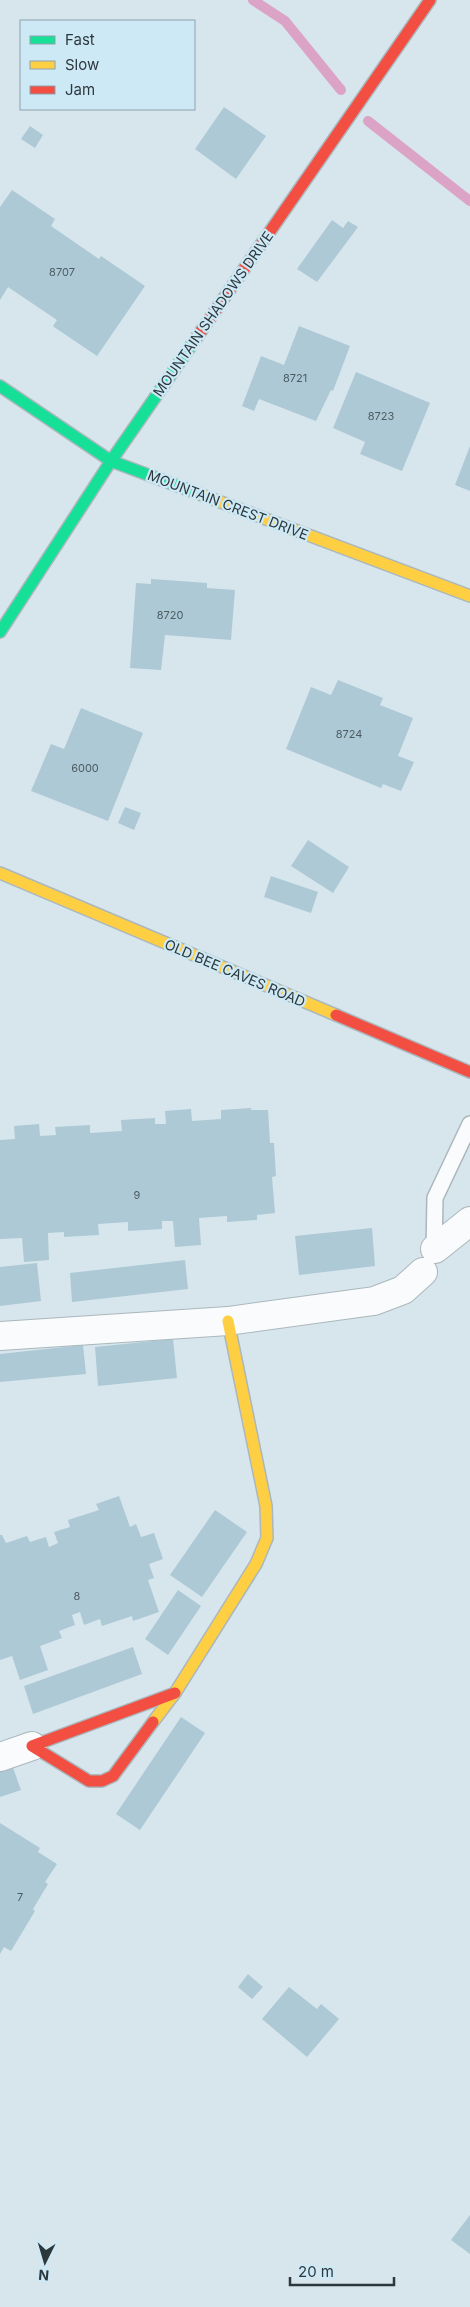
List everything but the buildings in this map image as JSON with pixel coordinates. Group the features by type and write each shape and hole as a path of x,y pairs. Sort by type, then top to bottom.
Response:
{"street":[{"name":"MOUNTAIN SHADOWS DRIVE","path":"0,632 111,461 430,0"},
{"name":"MOUNTAIN CREST DRIVE","path":"0,386 111,461 470,596"},
{"name":"OLD BEE CAVES ROAD","path":"0,873 470,1072"},
{"path":"0,1336 228,1321 374,1301 403,1290 429,1260 470,1221"},
{"path":"32,1746 89,1781 102,1781 113,1776 175,1693 256,1564 267,1538 266,1506 228,1321"},
{"path":"0,1757 175,1693"}],"lane":[{"path":"429,1260 435,1198 470,1124"}],"waterway":[{"path":"253,0 285,21 341,90"},
{"path":"368,121 470,201"}],"traffic: fast":[{"path":"0,632 111,461 197,337"},
{"path":"0,386 111,461 202,495"}],"traffic: slow":[{"path":"202,495 470,596"},
{"path":"0,873 336,1015"},
{"path":"153,1722 175,1693 256,1564 267,1538 266,1506 228,1321"}],"traffic: jam":[{"path":"197,337 430,0"},
{"path":"336,1015 470,1072"},
{"path":"153,1722 113,1776 102,1781 89,1781 32,1746 175,1693"}]}
